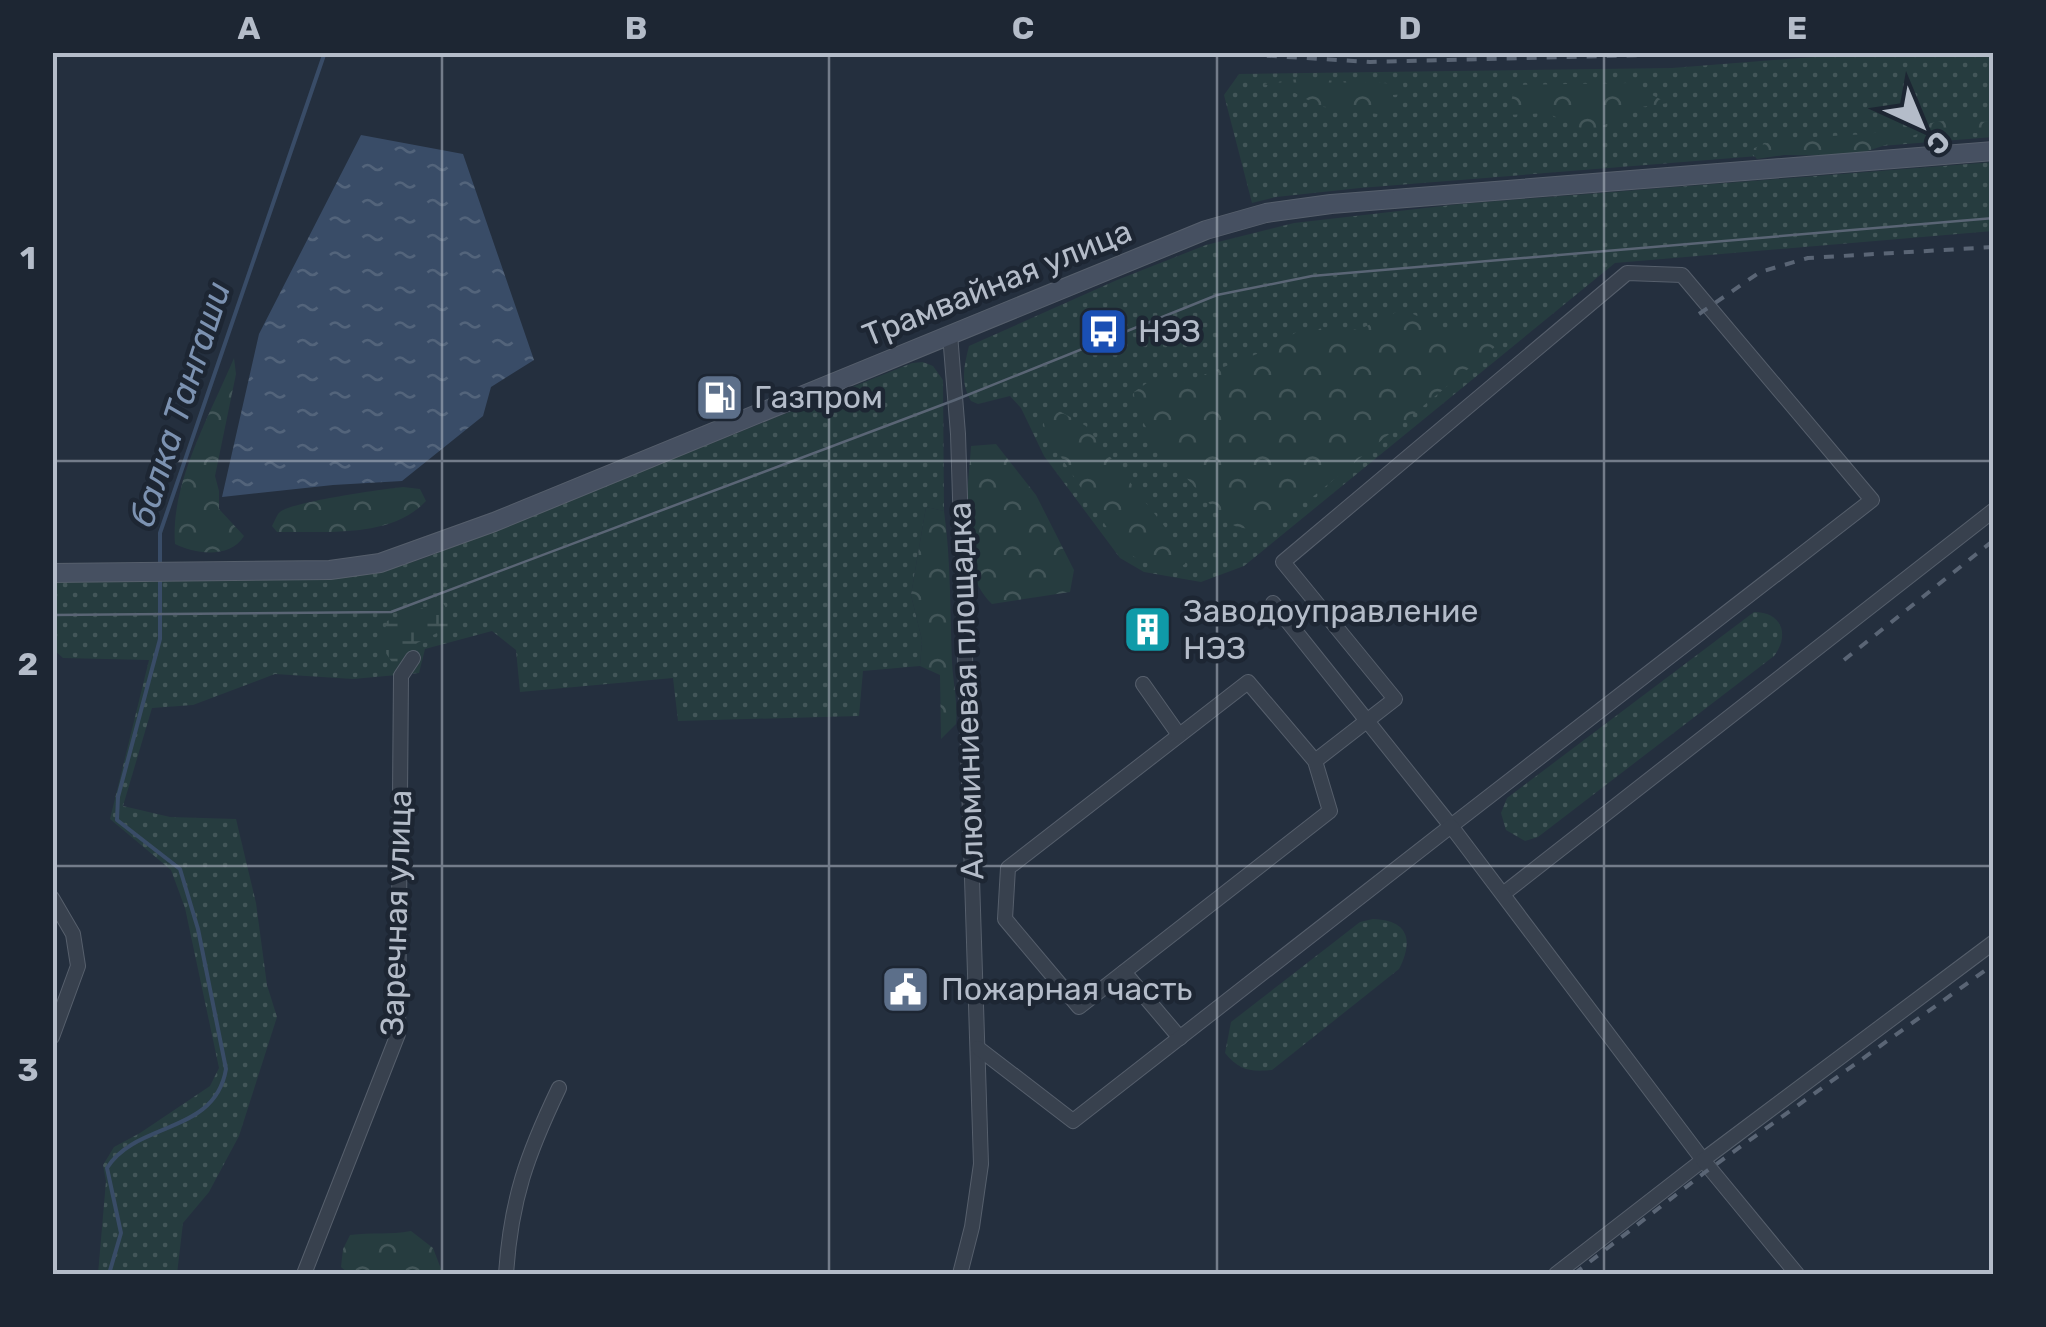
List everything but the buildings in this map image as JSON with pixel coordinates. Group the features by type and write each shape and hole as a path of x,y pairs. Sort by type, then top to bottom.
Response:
{"main road":[{"name":"Трамвайная улица","path":"52,573 330,570 380,563 494,522 1206,230 1266,214 1331,204 1994,151"}],"street":[{"path":"978,1048 1073,1121 1872,500 1682,275 1627,273 1282,562 1395,700 1315,762"},
{"name":"Алюминиевая площадка","path":"950,334 958,453 982,1164 960,1274"},
{"path":"1502,894 1994,510"},
{"path":"1274,603 1451,826 1703,1160 1797,1274"},
{"name":"Заречная улица","path":"304,1274 398,1034 401,676 414,658"},
{"path":"1248,682 1315,762 1330,811 1079,1007 1004,919 1008,868 1248,682"},
{"path":"1143,684 1179,735"},
{"path":"52,898 73,934 78,966 52,1037"},
{"path":"1556,1274 1994,942"},
{"path":"1124,972 1180,1038"},
{"path":"506,1274 509,1229 528,1155 559,1088"}],"green space":[{"path":"1864,53 1993,53 1993,137 1360,188 1252,203 1224,95 1239,74 1672,68"},
{"path":"1298,79 1403,84 1404,94 1393,95 1390,112 1385,115 1319,106 1295,93 1264,84"},
{"path":"1628,83 1668,103 1628,109 1589,132 1547,113 1508,115 1515,85"},
{"path":"1943,121 1993,122 1993,135 1959,131 1918,134 1853,156 1784,155 1757,159 1749,150 1778,139 1868,134"},
{"path":"1993,162 1993,231 1615,263 1244,566 1201,582 1144,572 1120,558 1044,456 1021,408 1010,396 978,404 971,401 965,387 969,346 1206,245 1294,223 1460,204"},
{"path":"1403,309 1452,331 1486,330 1495,338 1496,346 1315,495 1261,531 1223,520 1156,441 1137,408 1134,392 1154,378 1183,383 1267,350 1295,333 1330,327 1358,330"},
{"path":"234,358 236,374 215,476 219,509 244,536 221,551 192,550 175,544 179,497 194,449"},
{"path":"912,363 933,366 943,380 944,511 926,507 911,595 922,640 920,666 863,671 859,716 678,721 673,678 520,692 516,650 492,631 425,649 419,673 353,679 275,674 193,705 152,708 123,806 170,817 236,819 256,903 267,985 277,1017 239,1136 209,1192 183,1223 177,1274 98,1274 106,1181 103,1165 114,1147 210,1086 219,1068 185,908 171,870 110,819 149,660 63,658 53,649 52,580 383,571 422,559"},
{"path":"1052,407 1086,426 1186,554 1185,564 1174,570 1150,564 1117,543 1046,434 1041,408"},
{"path":"996,444 1036,495 1074,570 1070,592 992,604 980,589 972,571 966,530 971,446"},
{"path":"403,487 420,489 426,501 395,522 336,532 277,532 272,526 279,513 301,504"},
{"path":"926,507 944,511 948,549 956,724 941,739 940,675 920,666 922,640 911,595"},
{"path":"442,601 455,624 417,643 396,668 381,646 387,621"},
{"path":"1754,612 1771,616 1780,626 1782,640 1774,656 1538,837 1525,841 1506,830 1501,813 1507,798"},
{"path":"1373,919 1394,923 1405,934 1406,949 1399,969 1272,1070 1245,1069 1230,1059 1225,1053 1231,1022 1360,922"},
{"path":"411,1231 433,1248 443,1274 349,1274 341,1267 350,1235"}],"water":[{"path":"361,135 463,154 534,360 491,387 483,416 402,481 222,497 259,334"}],"waterway":[{"name":"балка Тангаши","path":"160,565 160,533 325,52"},
{"name":"балка Тангаши","path":"109,1274 121,1233 107,1168 136,1142 207,1106 219,1090 226,1069 198,929 180,869 117,820 118,797 160,639 160,579"}],"tram line":[{"path":"52,615 391,612 955,400 1217,295 1312,276 1994,218"}],"railway":[{"path":"1207,52 1370,62 1767,52"},
{"path":"1699,314 1760,272 1808,258 1994,247"},
{"path":"1844,660 1994,540"},
{"path":"1574,1274 1704,1173 1994,964"}],"place":[{"name":"НЭЗ","path":"1103,331"},
{"name":"Газпром","path":"719,397"},
{"name":"Заводоуправление НЭЗ","path":"1148,629"},
{"name":"Пожарная часть","path":"906,989"}]}
